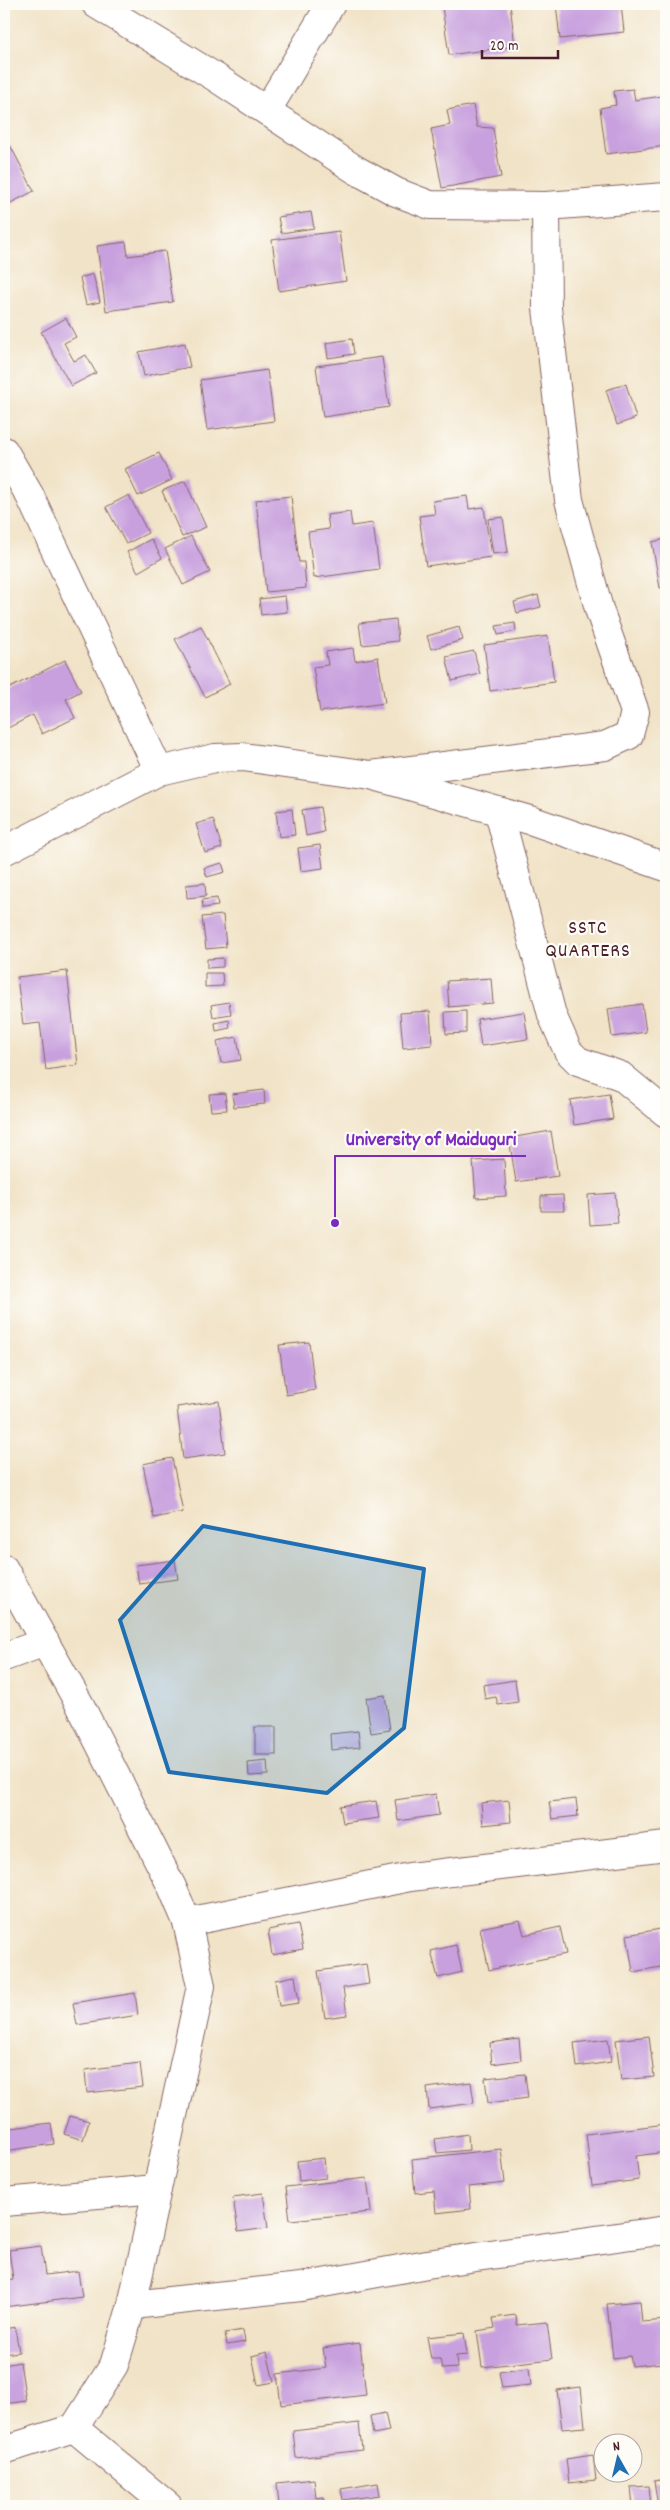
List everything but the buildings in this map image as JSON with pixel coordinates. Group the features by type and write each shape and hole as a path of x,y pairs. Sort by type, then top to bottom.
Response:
{"street":[{"path":"96,4 267,110 356,170 396,192 430,205 546,206 666,197"},
{"path":"267,110 332,4"},
{"path":"371,775 605,746 629,734 635,712 599,609 569,500 547,308 546,206"},
{"path":"4,451 30,496 159,771"},
{"path":"4,851 159,771 215,758 243,757 371,775 533,821 666,867"},
{"path":"499,812 552,1015 568,1051 578,1061 621,1076 666,1113"},
{"path":"4,1569 80,1705 172,1887 187,1922 201,1986 132,2306 114,2365 74,2428 4,2450"},
{"path":"4,1656 46,1642"},
{"path":"187,1922 410,1877 666,1846"},
{"path":"4,2202 157,2189"},
{"path":"132,2306 301,2287 427,2264 666,2230"},
{"path":"74,2428 168,2506"}],"highlighted area":[{"path":"203,1526 424,1569 404,1728 327,1793 169,1772 120,1620"}],"place":[{"name":"University of Maiduguri","path":"335,1223"}],"district":[{"name":"SSTC QUARTERS","path":"588,940"}]}
